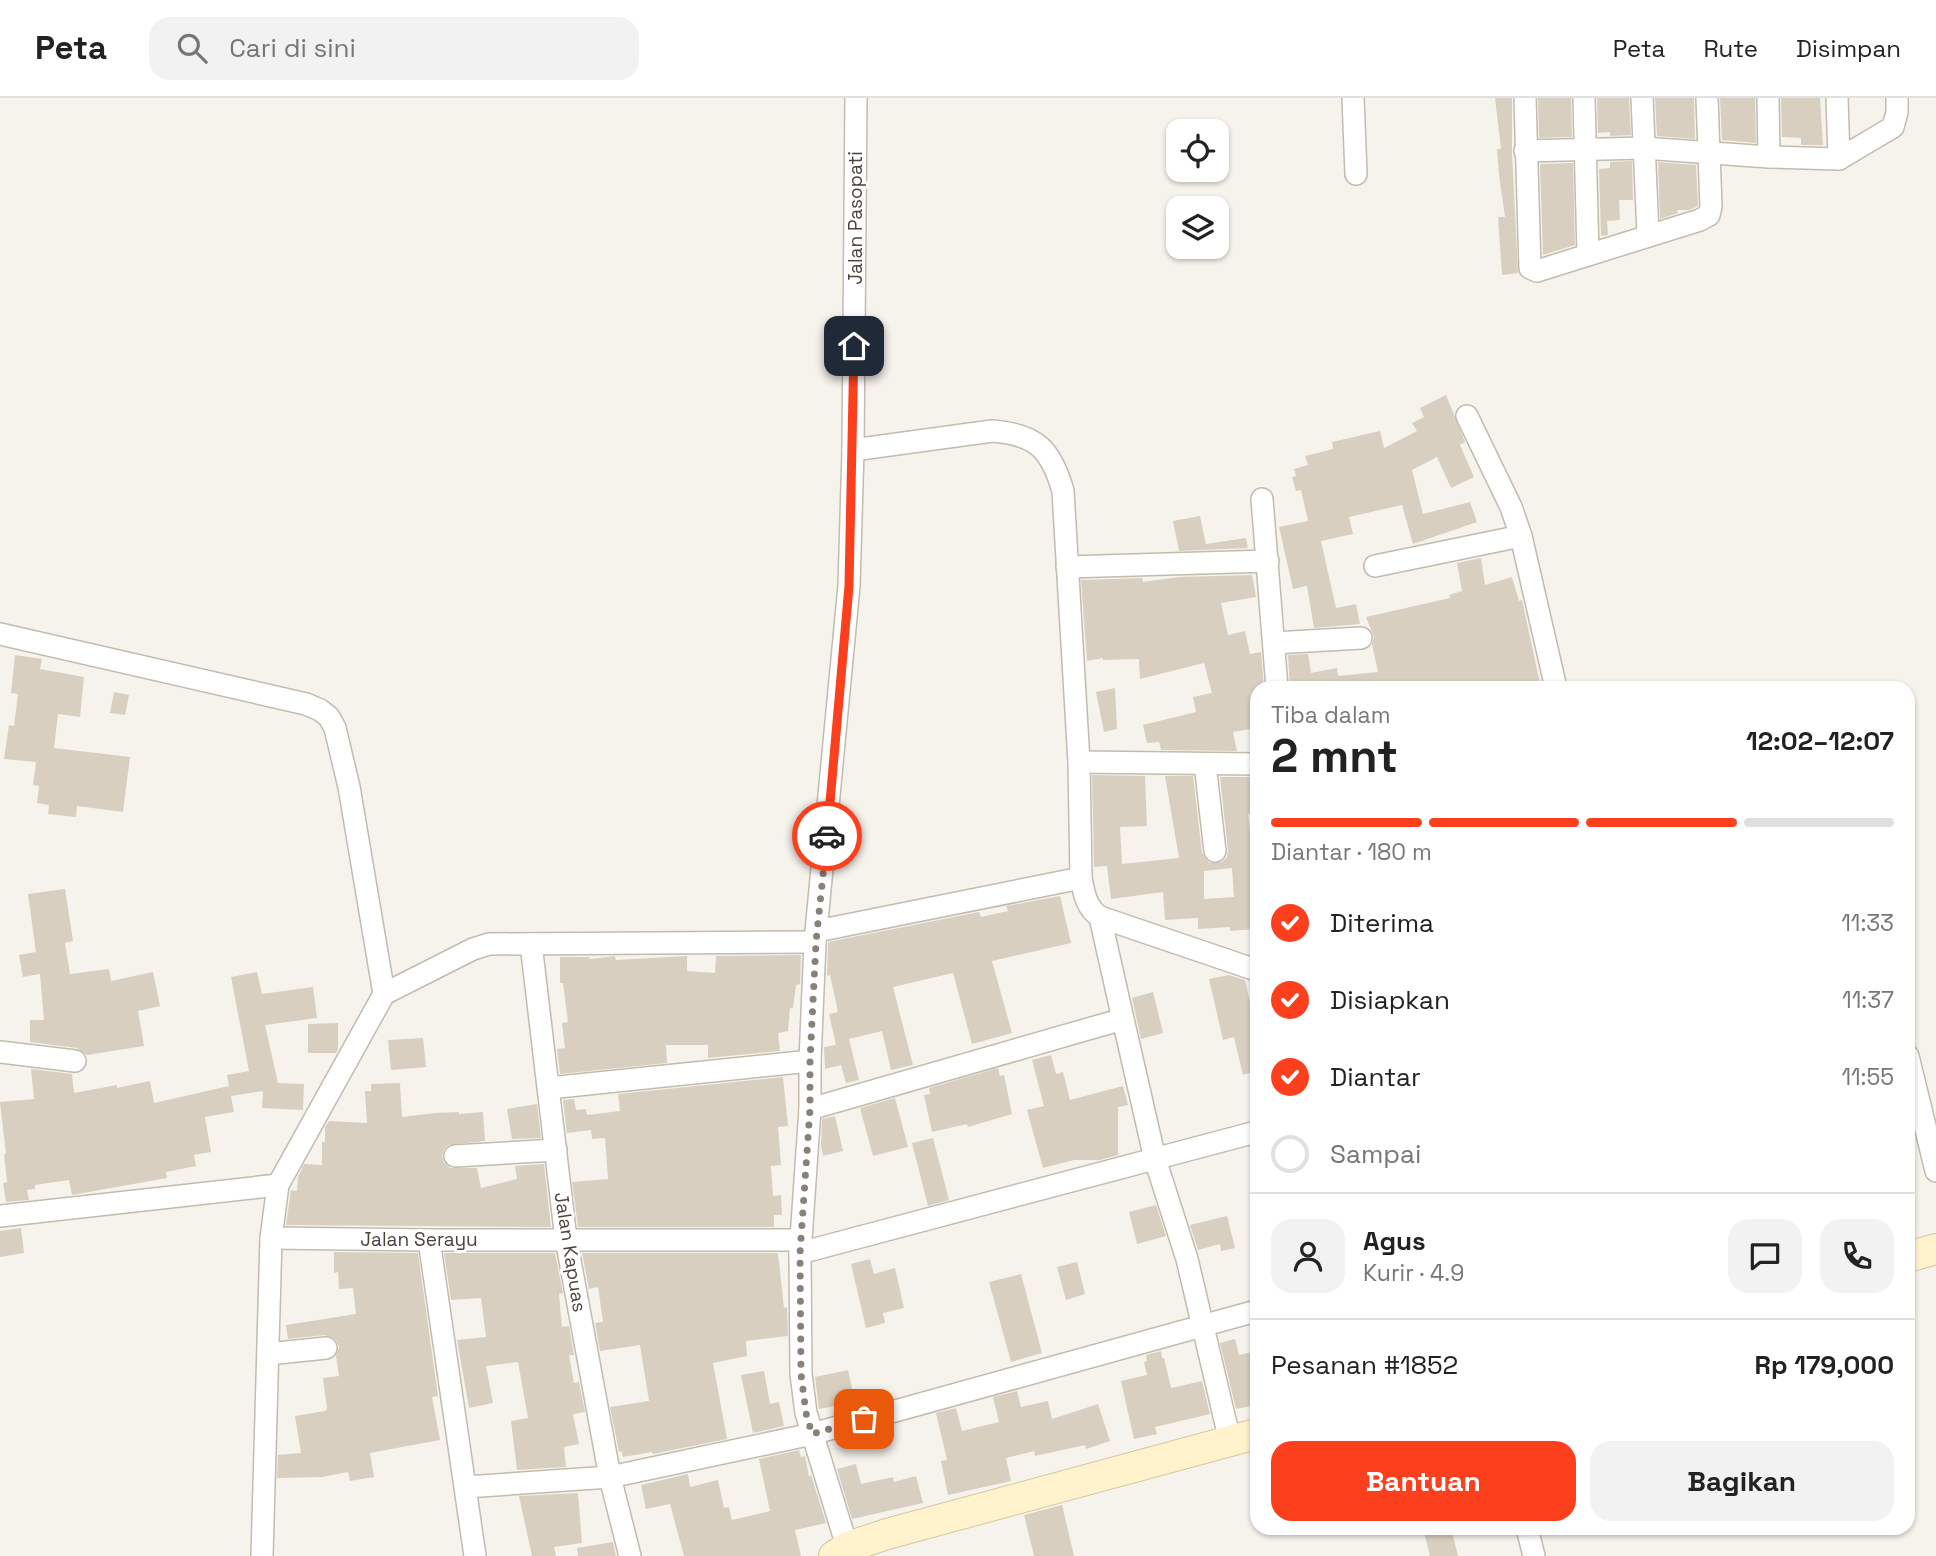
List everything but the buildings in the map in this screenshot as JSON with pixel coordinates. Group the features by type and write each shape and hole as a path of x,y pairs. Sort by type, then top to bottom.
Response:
{"main road":[{"path":"1915,1255 1936,1249"},
{"path":"844,1553 887,1534 1243,1437"}],"street":[{"name":"Jalan Pasopati","path":"844,1553 806,1413 801,1374 801,1246 810,1109 816,937 849,586 856,98"},
{"path":"1353,98 1356,174"},
{"path":"1525,98 1530,268 1537,271 1709,215 1711,207 1707,98"},
{"path":"1584,98 1588,255"},
{"path":"1642,98 1648,234"},
{"path":"1768,98 1769,157"},
{"path":"1837,98 1839,159"},
{"path":"1525,151 1643,148 1839,159 1890,130 1900,103"},
{"path":"1466,416 1511,508 1521,536 1554,681"},
{"path":"853,450 992,431 1008,432 1028,438 1042,449 1056,466 1063,491 1079,762 1081,878 1088,905 1100,917 1250,969"},
{"path":"1262,499 1277,681"},
{"path":"1374,566 1521,536"},
{"path":"1067,567 1268,561"},
{"path":"0,634 320,709 335,728 349,787 384,994"},
{"path":"1274,643 1362,638"},
{"path":"1079,762 1250,764"},
{"path":"1205,764 1215,851"},
{"path":"262,1556 271,1238 278,1185 384,994 473,949 489,944 816,937 1081,878"},
{"path":"1100,917 1155,1159 1187,1259 1203,1325 1243,1437"},
{"name":"Jalan Kapuas","path":"531,944 566,1239 610,1477 630,1556"},
{"path":"810,1109 1123,1019"},
{"path":"0,1052 75,1061"},
{"path":"549,1088 810,1061"},
{"path":"1915,1085 1936,1171"},
{"name":"Jalan Serayu","path":"271,1238 566,1239 801,1246 1250,1134"},
{"path":"455,1156 556,1150"},
{"path":"0,1206 0,1216 278,1185"},
{"path":"429,1240 475,1556"},
{"path":"466,1487 610,1477 812,1434 1250,1313"},
{"path":"268,1354 326,1348"},
{"path":"1529,1535 1534,1556"}],"way so far":[{"path":"827,836 816,942 810,1109 800,1253 801,1374 806,1413 812,1434 864,1419"}],"route":[{"path":"827,836 849,586 854,346"}]}
